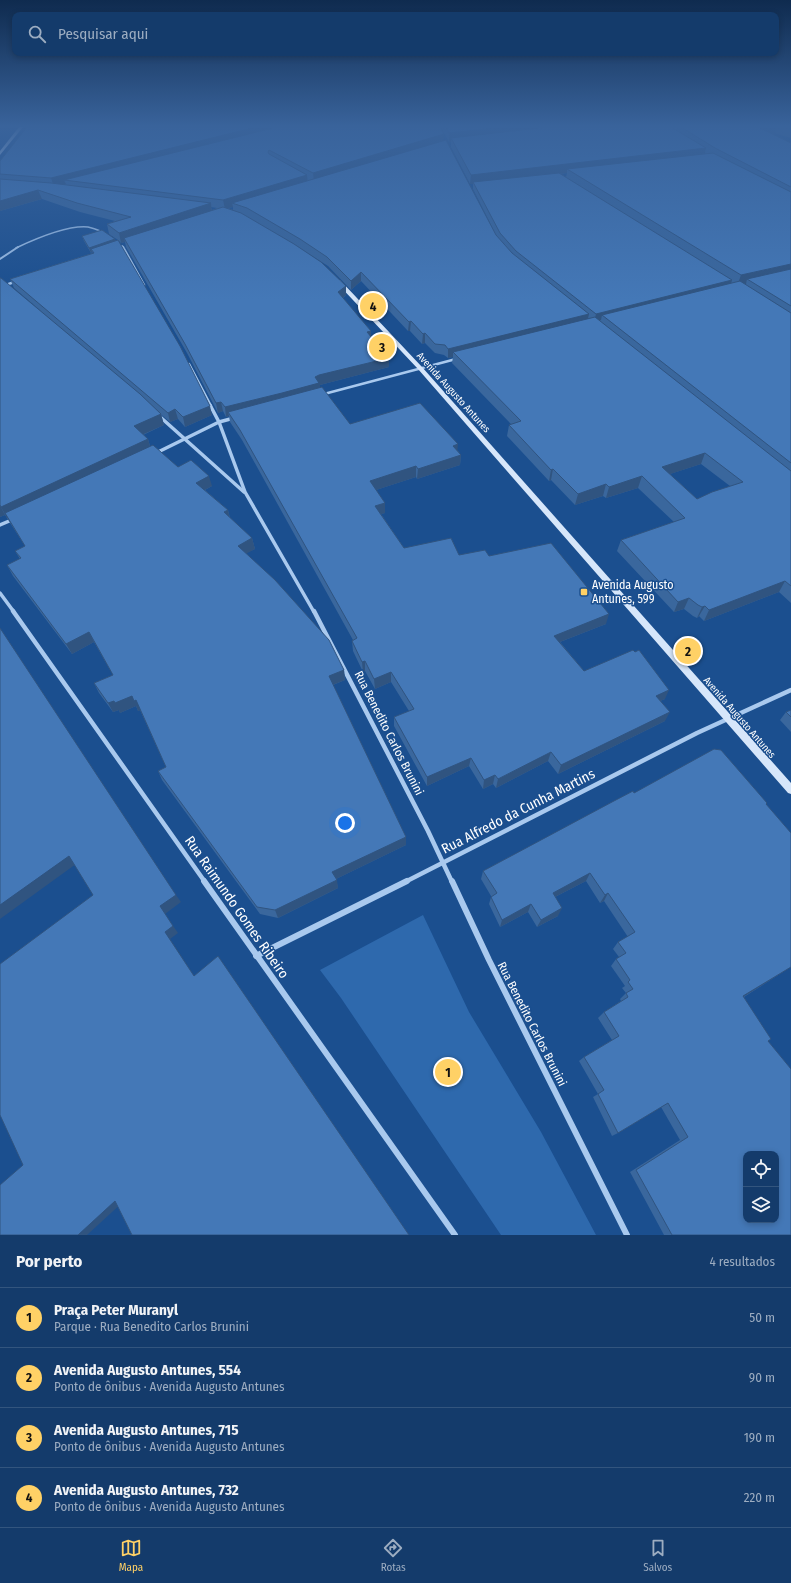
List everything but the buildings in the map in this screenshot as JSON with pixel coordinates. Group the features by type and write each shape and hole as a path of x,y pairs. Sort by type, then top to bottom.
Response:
{"street":[{"path":"116,248 129,244"},
{"path":"122,246 147,290"},
{"name":"Avenida Augusto Antunes","path":"330,274 420,368 791,790"},
{"path":"0,286 21,280"},
{"path":"6,284 12,290"},
{"path":"323,394 459,359"},
{"name":"Rua Benedito Carlos Brunini","path":"188,361 219,422 245,492 314,610 428,831 489,960 627,1235"},
{"path":"156,413 245,492"},
{"path":"154,454 219,422 241,416"},
{"path":"0,525 21,516"},
{"name":"Rua Raimundo Gomes Ribeiro","path":"0,592 256,956 455,1235"},
{"name":"Rua Alfredo da Cunha Martins","path":"256,956 728,718 791,690"}],"lane":[{"path":"0,258 22,244 65,230 86,227 103,232"},
{"path":"3,281 6,284"}],"shaded area":[{"path":"423,915 469,1012 541,1132 596,1235 501,1235 341,998 320,970"}],"place":[{"name":"Avenida Augusto Antunes, 732","path":"373,306"},
{"name":"Avenida Augusto Antunes, 715","path":"382,347"},
{"name":"Avenida Augusto Antunes, 599","path":"584,592"},
{"name":"Avenida Augusto Antunes, 554","path":"688,651"},
{"name":"Praça Peter Muranyl","path":"448,1072"}]}
